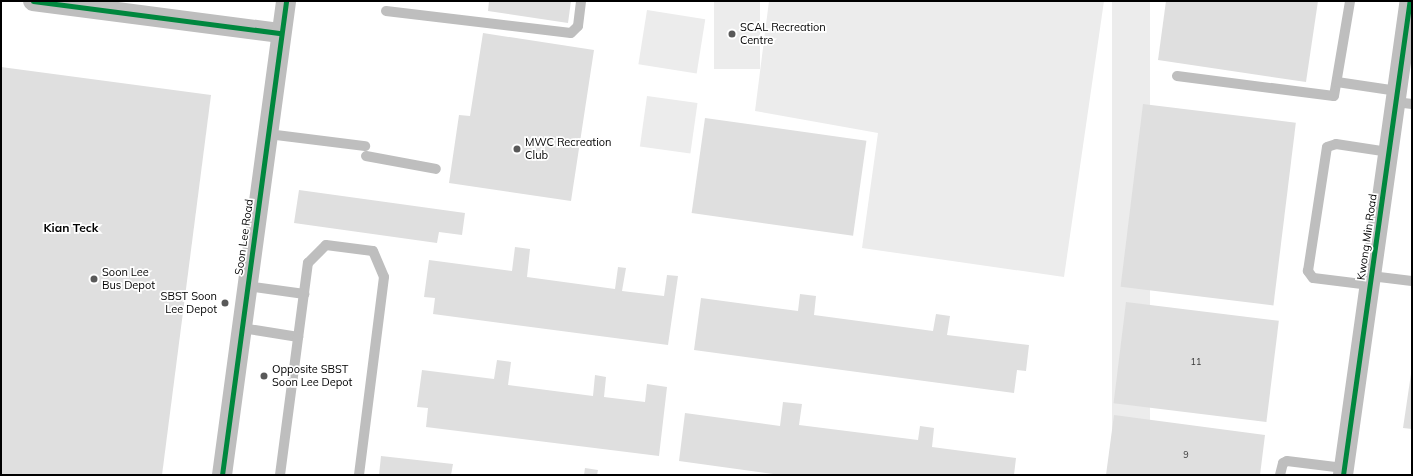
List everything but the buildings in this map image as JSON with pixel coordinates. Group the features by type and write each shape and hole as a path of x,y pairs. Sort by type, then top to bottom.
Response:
{"street":[{"path":"33,1 281,33"},
{"name":"Soon Lee Road","path":"222,475 286,1"},
{"name":"Kwong Min Road","path":"1343,471 1389,152 1402,99 1410,1"}],"lane":[{"path":"386,11 571,33 578,26 581,1"},
{"path":"1177,76 1332,96 1337,82 1350,1"},
{"path":"1337,82 1402,99"},
{"path":"268,134 365,151 436,169"},
{"path":"1389,152 1336,144 1327,147 1308,271 1313,278 1412,281"},
{"path":"280,475 308,262 326,245 373,251 384,277 359,475"},
{"path":"247,286 304,294"},
{"path":"242,328 298,337"},
{"path":"1280,475 1283,463 1287,461 1343,471"}],"shaded area":[{"name":"SCAL Recreation Centre","path":"714,1 760,1 760,69 714,69"},
{"path":"769,1 1104,1 1064,277 862,248 878,133 755,111"},
{"path":"1112,1 1150,1 1150,475 1112,475"},
{"path":"647,10 705,19 697,74 638,64"},
{"path":"647,96 698,103 690,154 640,147"}],"cycle path":[{"path":"33,1 281,33"},
{"path":"222,475 286,1"},
{"path":"1343,475 1410,1"}],"place":[{"name":"SCAL Recreation Centre","path":"732,34"},
{"name":"MWC Recreation Club","path":"517,149"},
{"name":"Soon Lee Bus Depot","path":"94,279"},
{"name":"SBST Soon Lee Depot","path":"225,303"},
{"name":"Opposite SBST Soon Lee Depot","path":"264,376"}],"district":[{"name":"Kian Teck","path":"71,228"}]}
